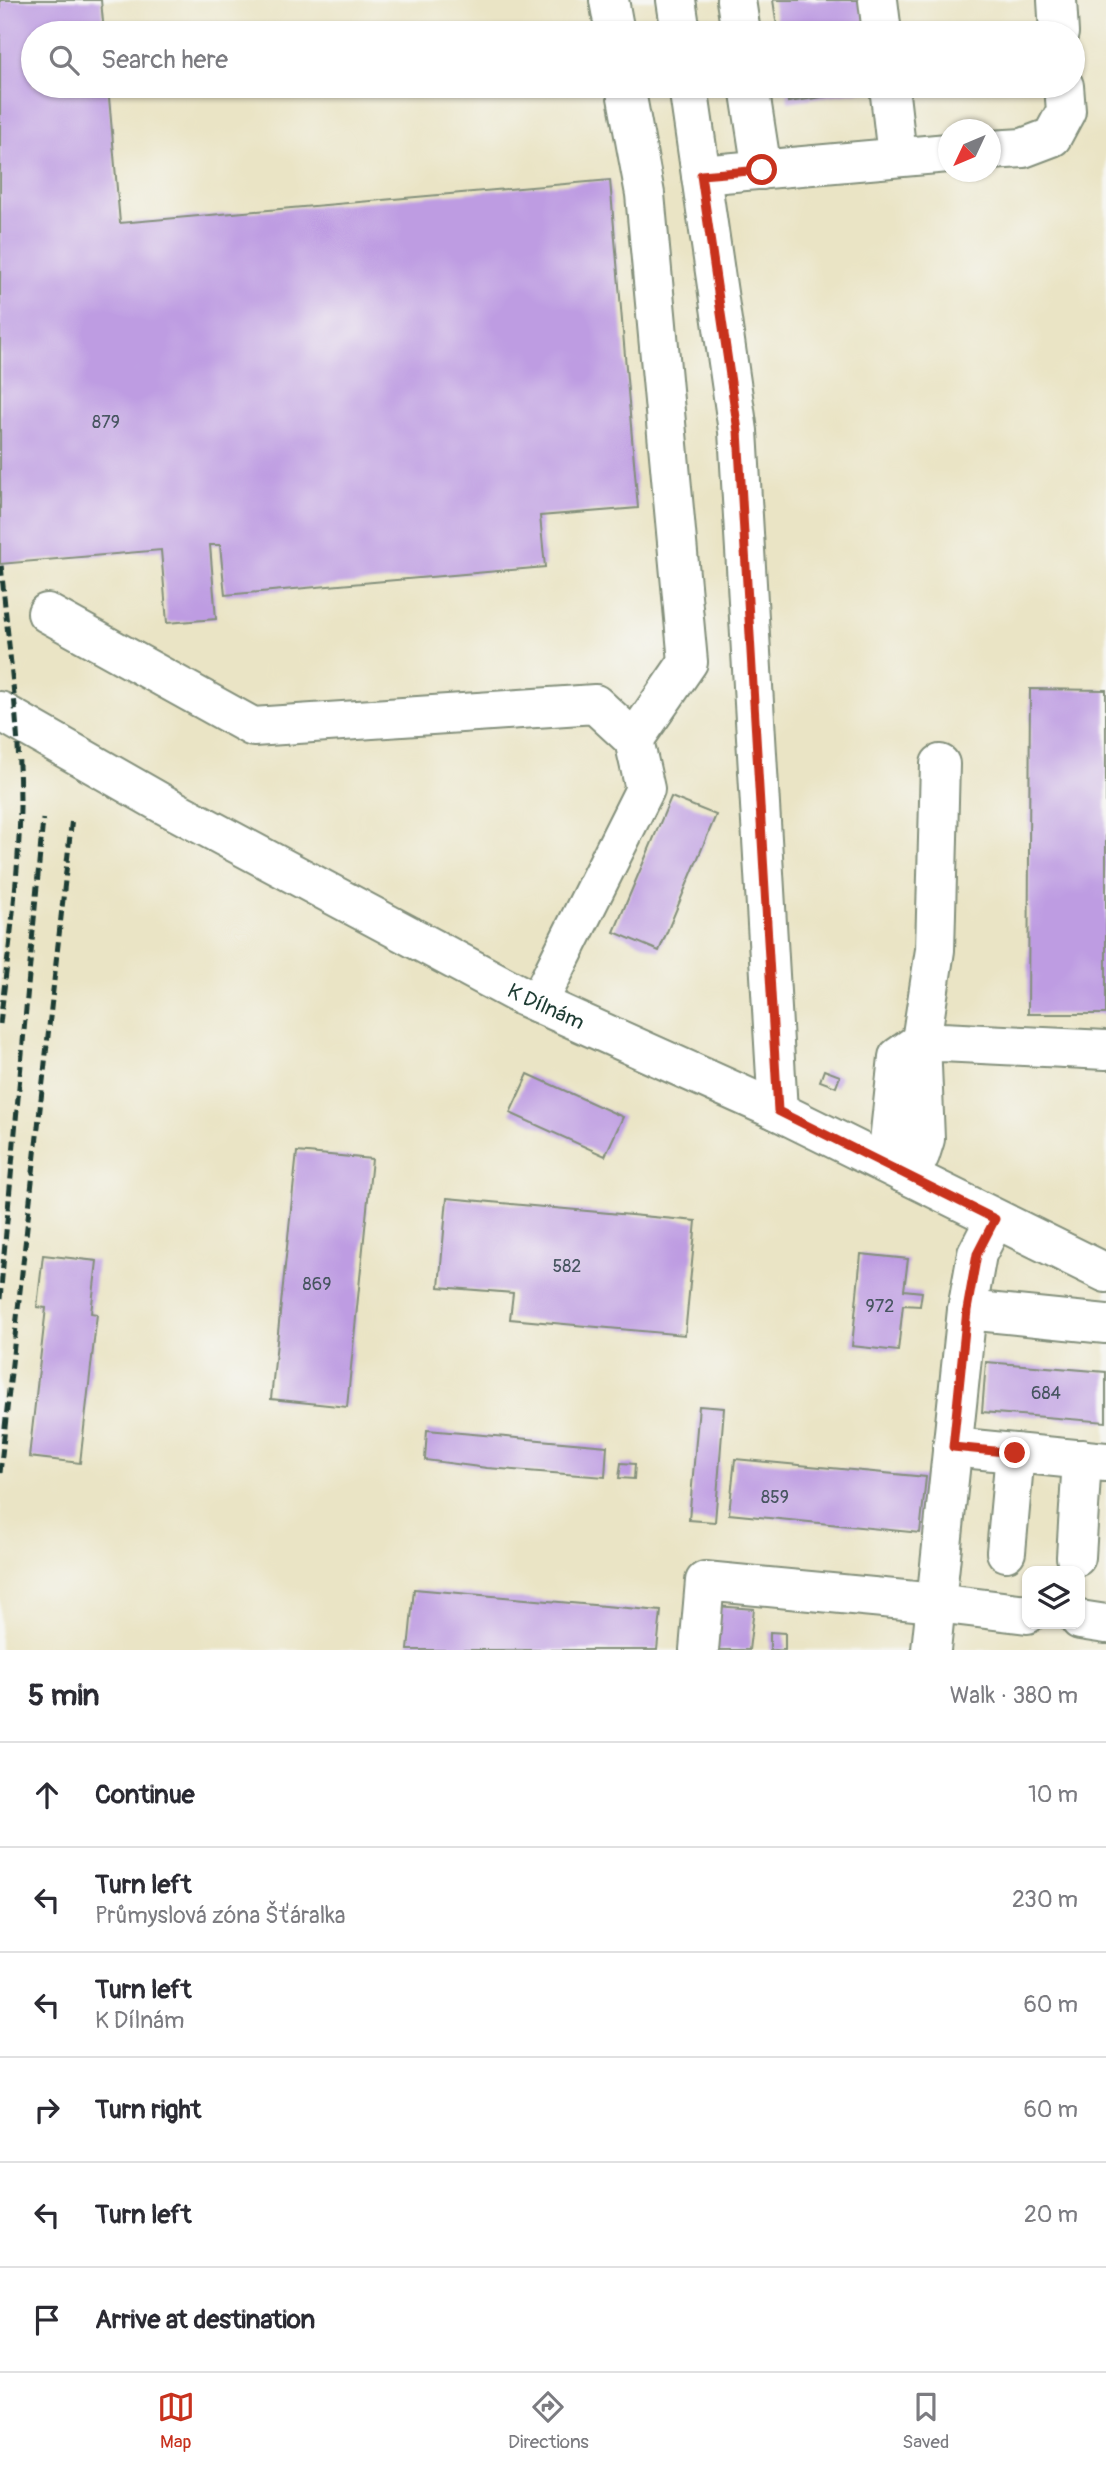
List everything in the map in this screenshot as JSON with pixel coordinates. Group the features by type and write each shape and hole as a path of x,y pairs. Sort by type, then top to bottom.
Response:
{"street":[{"path":"609,0 613,21"},
{"path":"676,0 679,21"},
{"path":"736,0 739,21"},
{"path":"878,0 881,21"},
{"path":"1056,0 1058,21"},
{"path":"627,98 645,194 688,662 634,740"},
{"path":"690,98 738,431 778,1111"},
{"path":"751,98 762,170"},
{"path":"890,98 897,156"},
{"path":"1001,150 1023,149 1052,137 1066,111 1065,98"},
{"path":"701,175 938,154"},
{"path":"47,613 253,727 595,704 634,740 645,789 538,1003"},
{"name":"K Dílnám","path":"0,711 175,810 538,1003 778,1111 1106,1273"},
{"path":"922,1041 935,950 940,764"},
{"path":"903,1173 889,1142 898,1057 922,1041 1106,1050"},
{"path":"931,1650 967,1310 977,1254 995,1219"},
{"path":"967,1310 1106,1324"},
{"path":"953,1447 1094,1461 1076,1557"},
{"path":"1006,1552 1015,1453"},
{"path":"699,1650 705,1581 1022,1613"},
{"path":"1085,1621 1106,1624"}],"building":[{"path":"0,0 101,0 103,21 21,21 21,98 109,98 120,223 610,180 638,508 540,516 545,567 225,595 220,545 210,545 216,619 167,623 161,550 0,564"},
{"path":"773,0 862,0 866,21 776,21"},
{"path":"788,98 815,98 788,102"},
{"path":"1030,689 1106,690 1106,1014 1028,1014"},
{"path":"671,797 716,815 659,951 614,932"},
{"path":"824,1070 840,1076 836,1087 820,1081"},
{"path":"528,1074 623,1117 605,1156 510,1113"},
{"path":"297,1152 372,1159 347,1407 271,1399"},
{"path":"447,1198 696,1221 685,1335 510,1319 513,1293 439,1287"},
{"path":"861,1254 908,1259 904,1290 922,1292 920,1306 903,1305 898,1351 852,1346"},
{"path":"43,1255 97,1261 91,1313 97,1314 80,1463 29,1457 46,1308 37,1307"},
{"path":"986,1362 1106,1372 1106,1422 982,1412"},
{"path":"699,1406 724,1408 715,1522 689,1520"},
{"path":"427,1430 607,1446 605,1477 487,1468 425,1460"},
{"path":"735,1459 926,1477 920,1533 729,1514"},
{"path":"621,1463 635,1464 634,1479 619,1478"},
{"path":"414,1589 661,1611 657,1650 408,1650"},
{"path":"716,1606 754,1609 749,1650 712,1650"},
{"path":"770,1632 785,1633 785,1650 770,1650"}],"railway":[{"path":"0,1024 15,889 20,807 16,716 1,564"},
{"path":"0,1473 72,817"},
{"path":"0,1299 43,819"}],"route":[{"path":"762,170 701,175 738,431 778,1111 995,1219 977,1254 967,1310 953,1447 1015,1453"}]}
